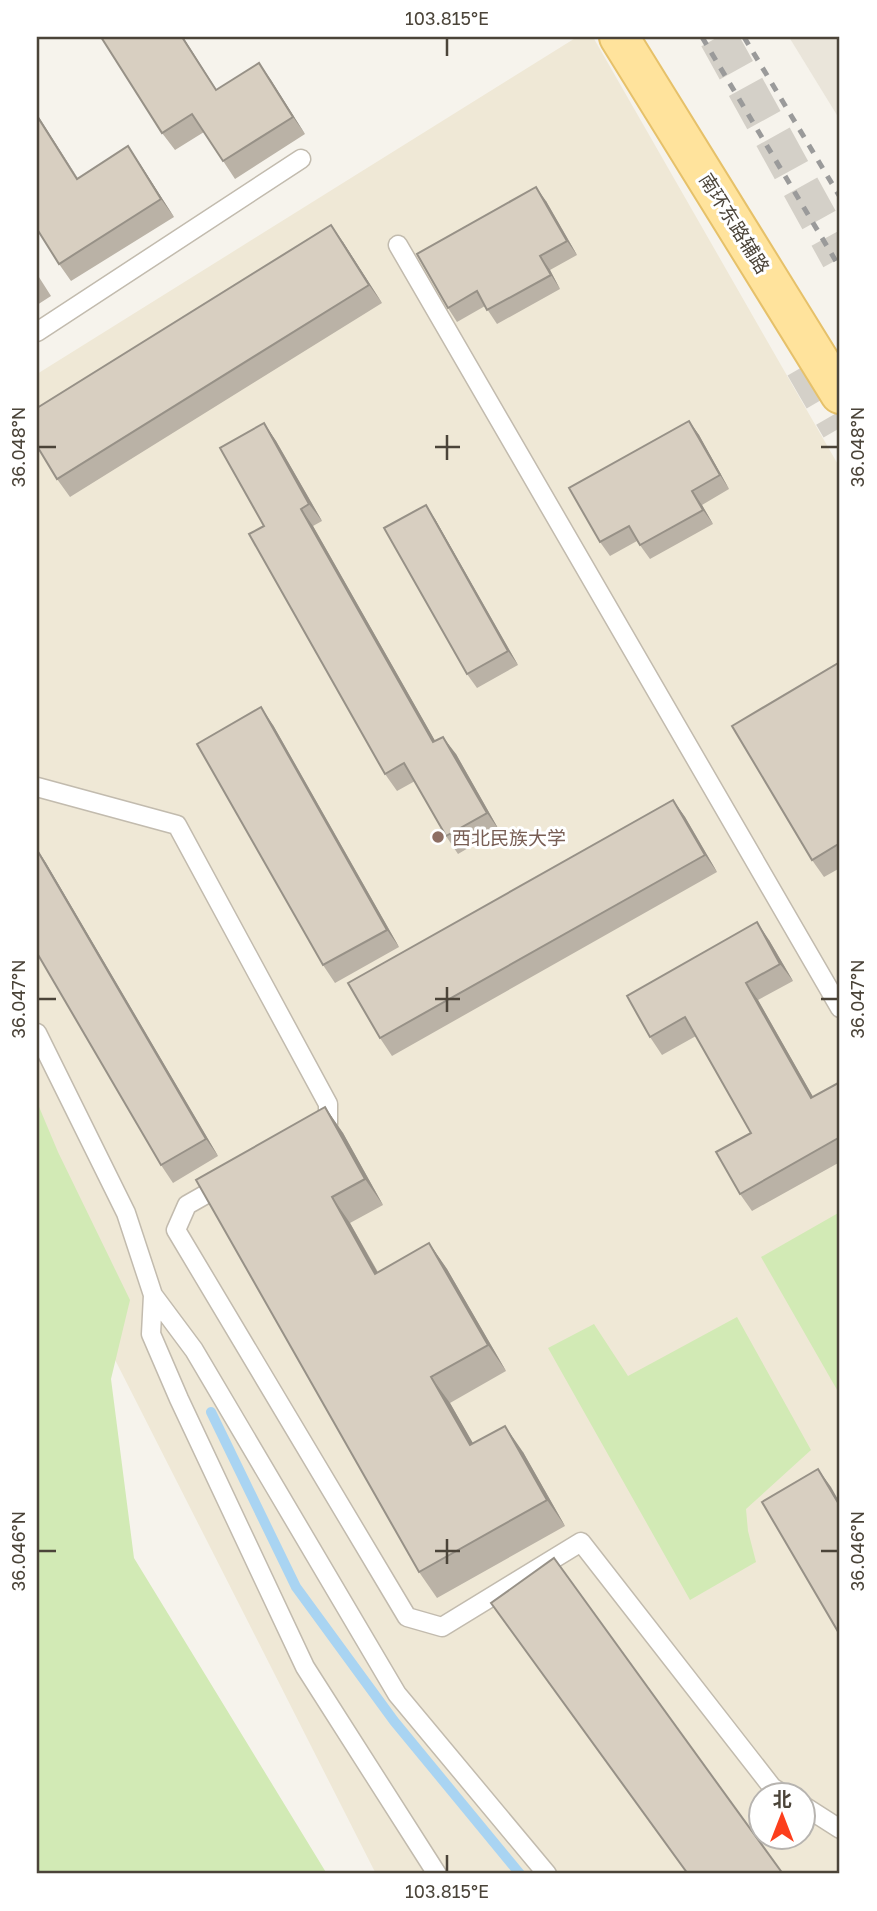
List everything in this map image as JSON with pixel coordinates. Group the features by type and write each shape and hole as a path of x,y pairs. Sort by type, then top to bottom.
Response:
{"main road":[{"name":"南环东路辅路","path":"615,42 840,394"}],"lane":[{"path":"37,332 301,159"},
{"path":"398,246 840,1008"},
{"path":"37,787 177,825 328,1104 328,1124 304,1138"},
{"path":"37,1032 126,1213 153,1295 194,1350 397,1694 547,1874"},
{"path":"234,1178 187,1205 176,1230 407,1617 442,1627 582,1542 768,1782"},
{"path":"153,1295 151,1334 305,1667 437,1874"},
{"path":"818,1815 840,1829"}],"shaded area":[{"name":"西北民族大学","path":"577,37 593,37 840,468 840,1874 376,1874 37,1206 37,374"},
{"path":"789,37 840,37 840,120"}],"green space":[{"path":"37,1102 58,1152 130,1300 111,1379 134,1558 327,1874 37,1874"},
{"path":"840,1212 840,1395 761,1257"},
{"path":"737,1317 811,1450 746,1509 748,1531 756,1562 690,1600 548,1348 594,1324 628,1376"}],"building":[{"path":"101,37 182,37 216,90 259,63 293,117 223,161 192,114 162,133"},
{"path":"37,116 77,179 128,146 161,199 59,264 37,229"},
{"path":"536,187 567,241 540,256 551,275 487,310 477,291 448,308 417,254"},
{"path":"331,225 369,285 57,479 37,446 37,408"},
{"path":"689,421 720,475 692,491 703,510 640,545 629,526 600,542 569,488"},
{"path":"264,423 309,504 301,509 433,742 443,737 487,813 446,836 404,763 385,774 249,534 264,526 220,448"},
{"path":"426,505 508,651 467,674 384,528"},
{"path":"840,662 840,843 812,860 732,726"},
{"path":"261,707 387,930 323,965 197,744"},
{"path":"673,800 705,855 380,1038 348,983"},
{"path":"37,850 206,1139 161,1165 37,953"},
{"path":"757,922 780,964 746,983 811,1098 840,1082 840,1137 740,1194 716,1152 751,1133 685,1017 650,1037 627,996"},
{"path":"325,1107 365,1179 332,1197 375,1274 429,1243 488,1345 431,1377 470,1445 505,1426 547,1500 419,1572 196,1180"},
{"path":"818,1469 840,1506 840,1635 762,1502"},
{"path":"554,1558 748,1826 748,1852 767,1852 783,1874 688,1874 491,1603"}],"waterway":[{"path":"211,1412 296,1587 394,1721 520,1874"}],"tunnel":[{"path":"718,37 840,258"},
{"path":"804,366 840,428"}],"railway":[{"path":"702,37 840,268"},
{"path":"744,37 840,197"}],"place":[{"name":"西北民族大学","path":"438,837"}]}
